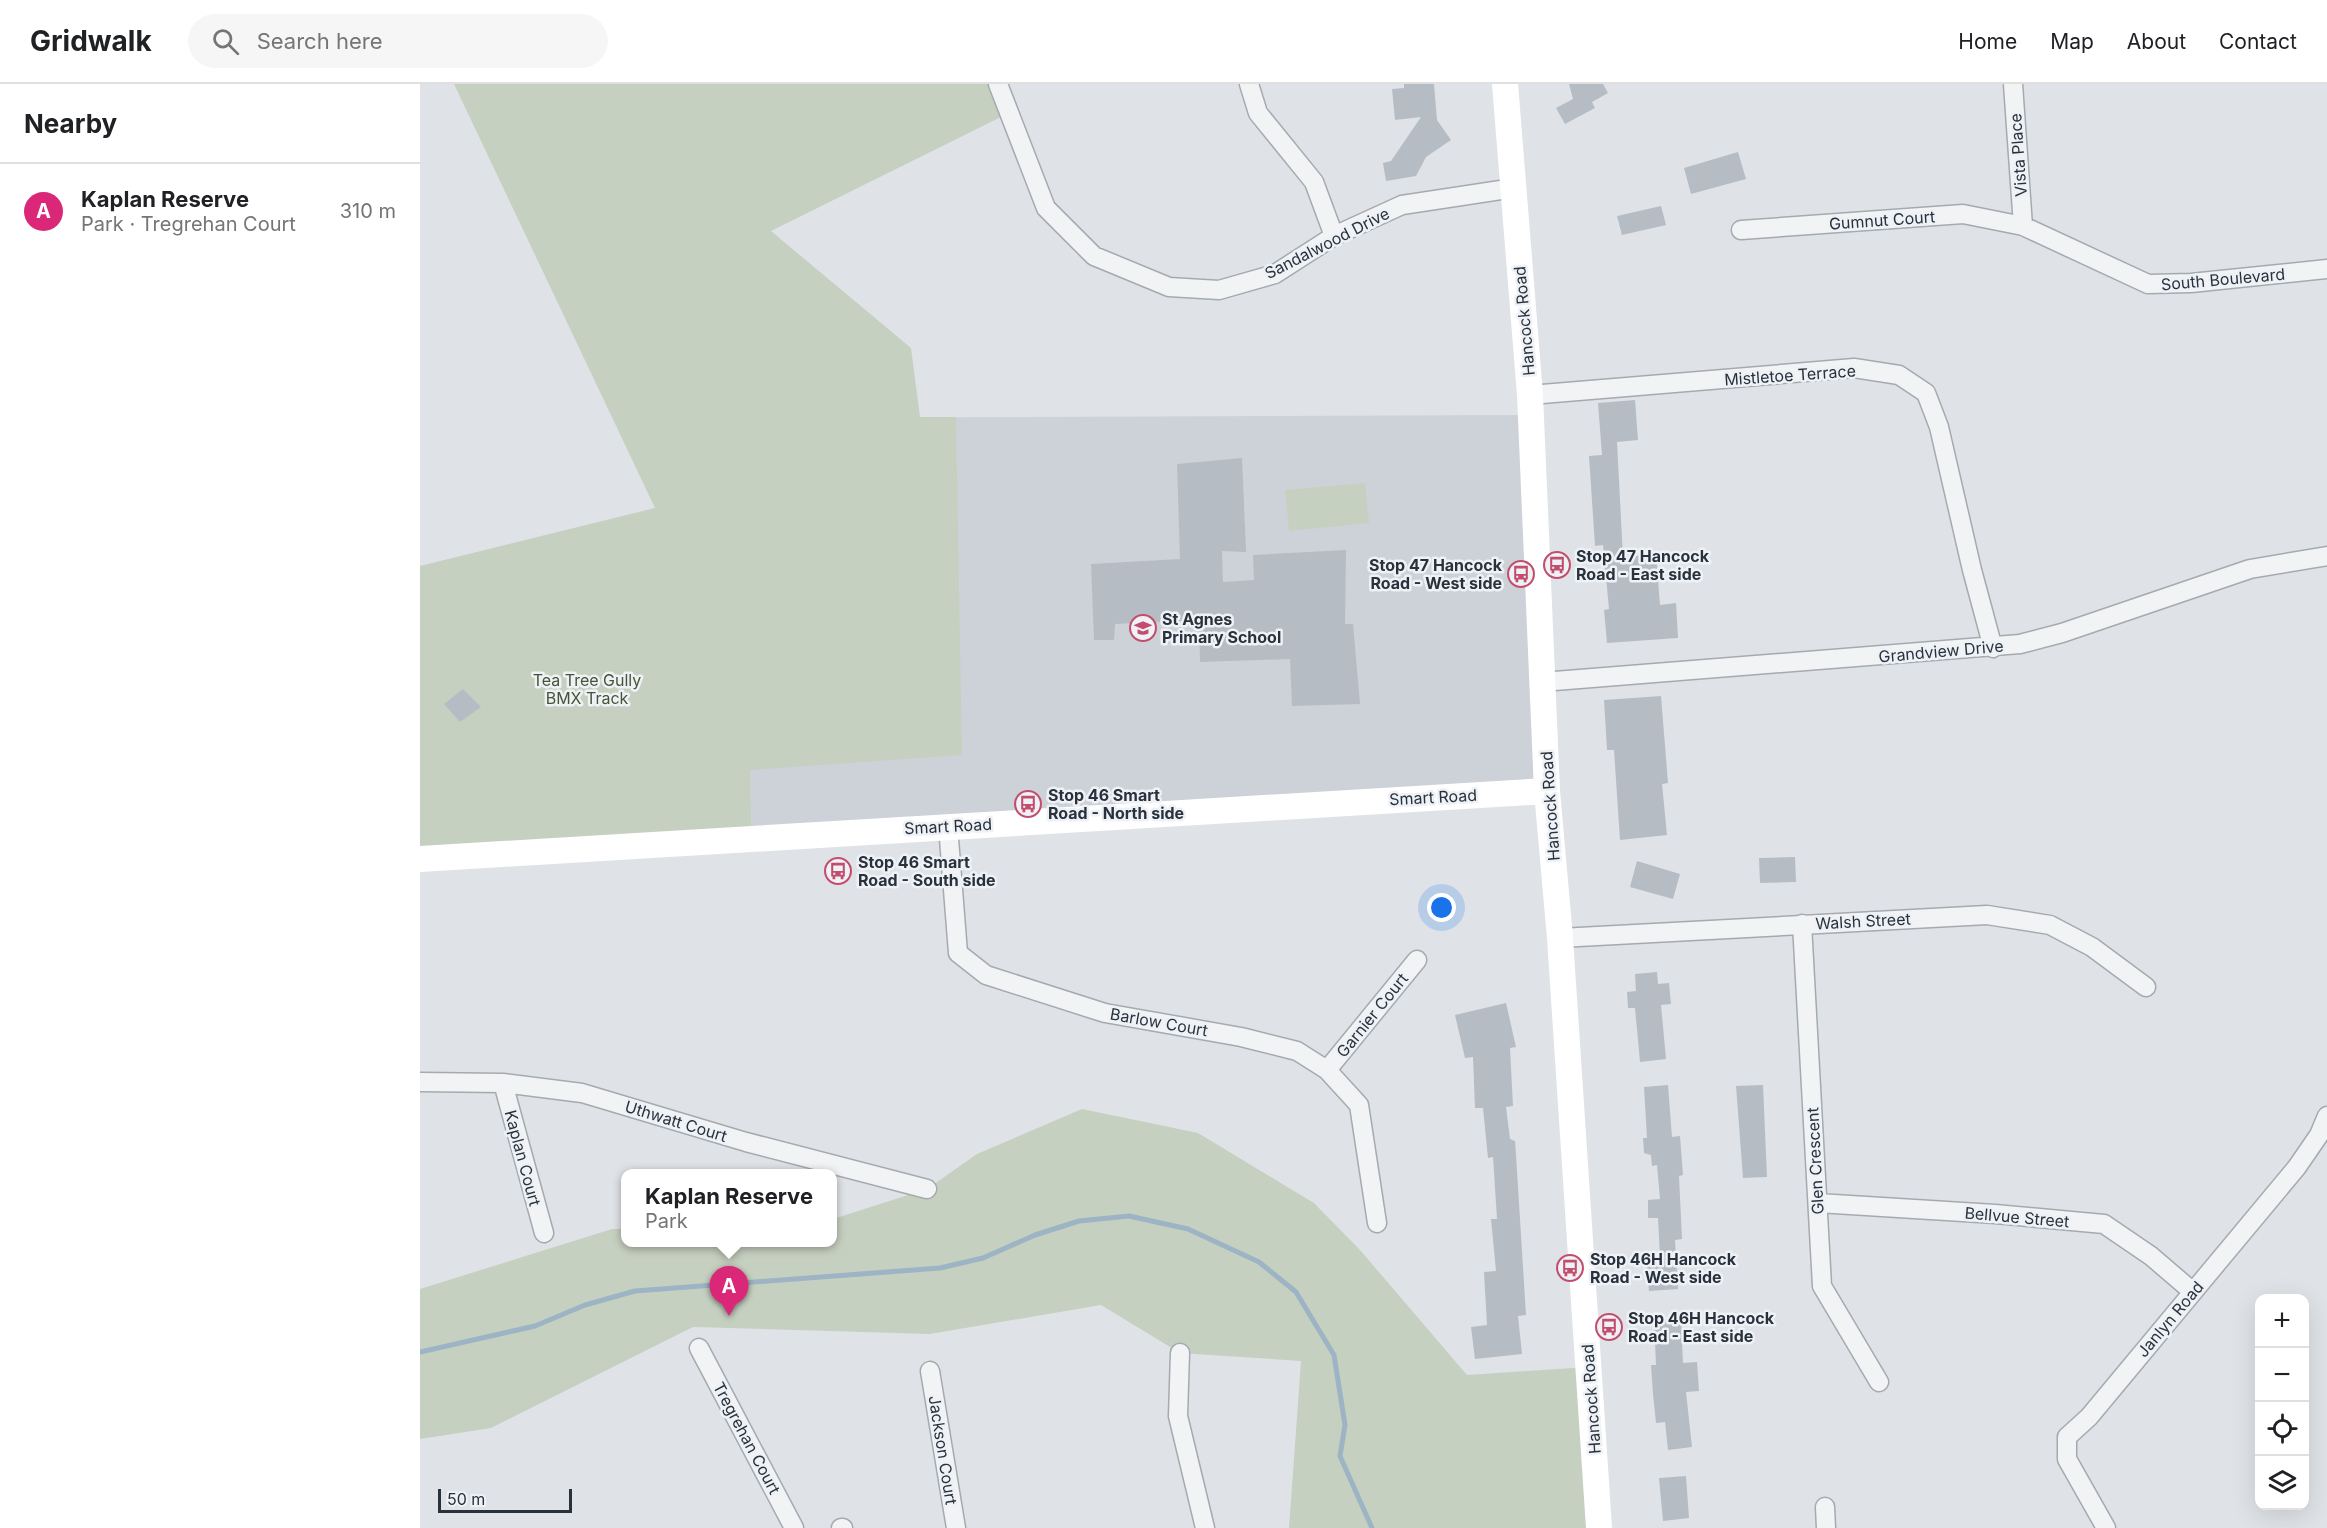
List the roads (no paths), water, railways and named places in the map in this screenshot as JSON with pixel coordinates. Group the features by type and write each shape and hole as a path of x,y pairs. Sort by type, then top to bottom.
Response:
{"main road":[{"name":"Hancock Road","path":"1505,84 1530,395 1547,791 1560,938 1599,1528"},
{"name":"Smart Road","path":"420,859 1547,791"}],"street":[{"name":"Sandalwood Drive","path":"998,84 1046,208 1094,256 1169,287 1219,290 1275,274 1334,236 1402,205 1514,188"},
{"path":"1249,84 1258,112 1314,182 1334,236"},
{"name":"Vista Place","path":"2013,84 2023,226"},
{"name":"Gumnut Court","path":"1741,230 1963,214 2023,226"},
{"name":"South Boulevard","path":"2023,226 2148,284 2190,283 2327,269"},
{"name":"Mistletoe Terrace","path":"1530,395 1854,368 1899,375 1926,393 1939,427 1972,570 1994,648"},
{"name":"Grandview Drive","path":"1542,682 1994,648 2020,644 2062,633 2250,569 2327,556"},
{"name":"Barlow Court","path":"948,826 958,953 986,975 1105,1013 1241,1037 1297,1051 1327,1070 1359,1105 1377,1223"},
{"name":"Walsh Street","path":"1560,938 1987,915 2050,925 2092,946 2146,987"},
{"name":"Glen Crescent","path":"1802,924 1822,1286 1879,1382"},
{"name":"Garnier Court","path":"1327,1070 1417,960"},
{"name":"Uthwatt Court","path":"420,1082 503,1083 582,1093 746,1142 927,1189"},
{"name":"Kaplan Court","path":"503,1083 544,1233"},
{"name":"Janlyn Road","path":"2106,1528 2067,1459 2067,1437 2089,1417 2297,1167 2325,1128"},
{"name":"Bellvue Street","path":"1818,1203 1995,1214 2104,1224 2151,1256 2193,1292"},
{"name":"Tregrehan Court","path":"699,1348 794,1528"},
{"path":"1180,1353 1178,1416 1205,1528"},
{"name":"Jackson Court","path":"930,1371 956,1528"},
{"path":"1826,1508 1826,1528"}],"waterway":[{"path":"420,1352 535,1326 585,1305 635,1291 940,1268 983,1258 1035,1235 1079,1221 1129,1216 1188,1229 1259,1262 1296,1292 1334,1355 1345,1425 1340,1456 1372,1528"}],"place":[{"name":"Stop 47 Hancock Road - East side","path":"1557,565"},
{"name":"Stop 47 Hancock Road - West side","path":"1521,574"},
{"name":"St Agnes Primary School","path":"1143,628"},
{"name":"Stop 46 Smart Road - North side","path":"1028,804"},
{"name":"Stop 46 Smart Road - South side","path":"838,871"},
{"name":"Stop 46H Hancock Road - West side","path":"1570,1268"},
{"name":"Kaplan Reserve","path":"729,1316"},
{"name":"Stop 46H Hancock Road - East side","path":"1609,1327"}],"park label":[{"name":"Tea Tree Gully BMX Track","path":"587,689"}]}
